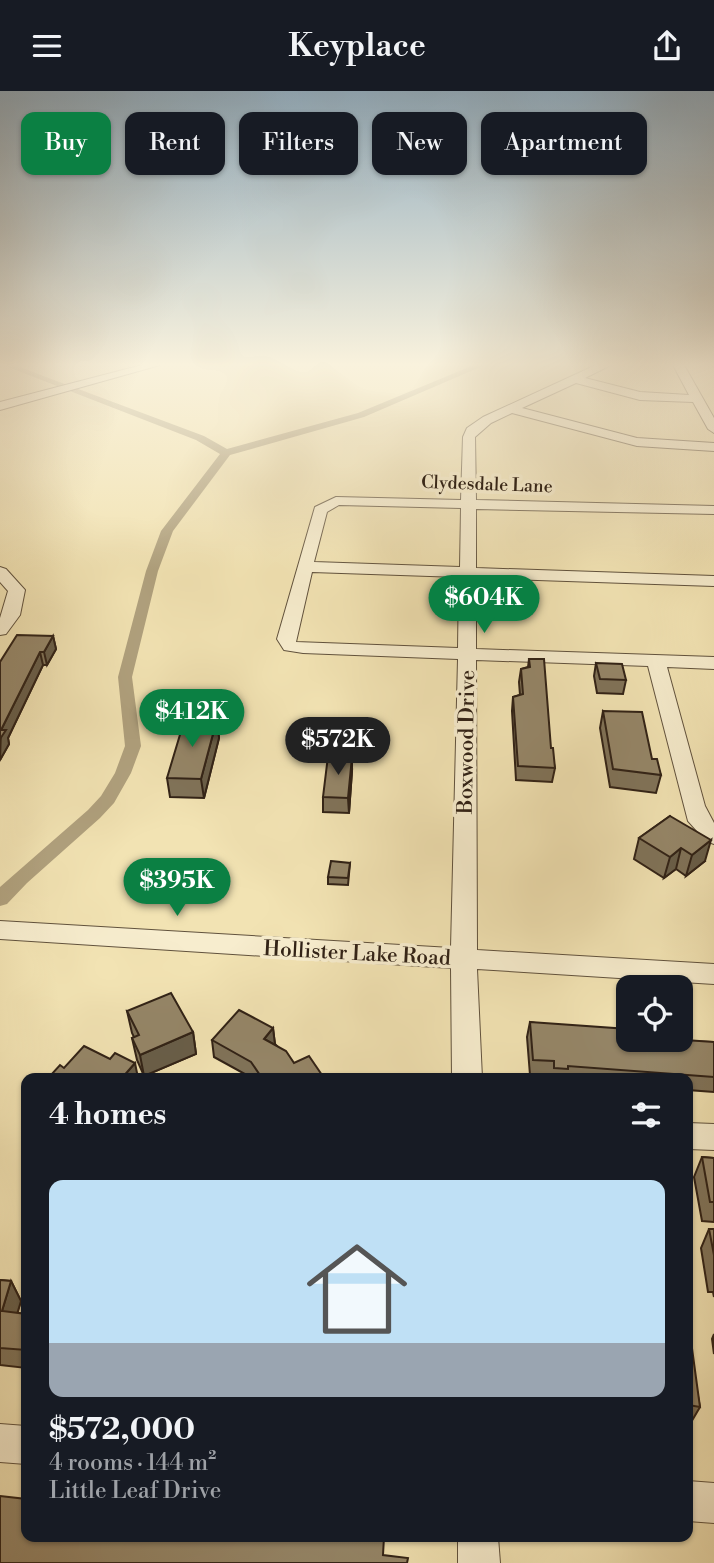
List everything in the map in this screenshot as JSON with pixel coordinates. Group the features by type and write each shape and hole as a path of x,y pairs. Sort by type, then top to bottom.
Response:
{"street":[{"name":"Boxwood Drive","path":"467,1073 464,959 468,503 469,437 471,434"},
{"path":"606,434 637,442 714,447"},
{"name":"Clydesdale Lane","path":"307,567 320,510 327,503 348,499 714,510"},
{"path":"714,581 307,567 286,639 290,646 714,663"},
{"path":"0,572 17,590 11,615 0,631"},
{"path":"656,661 694,807 699,821 713,835"},
{"name":"Hollister Lake Road","path":"6,931 714,974"},
{"path":"693,1136 714,1137"},
{"path":"0,1443 21,1445"},
{"path":"693,1501 714,1503"},
{"path":"478,1542 479,1563"}],"building":[{"path":"17,635 53,636 44,652 40,652 1,730 6,730 0,739 0,662"},
{"path":"529,659 544,659 555,768 518,766 513,697 523,694 521,669 530,667"},
{"path":"596,663 622,664 626,680 600,679"},
{"path":"603,711 642,712 652,759 657,759 661,775 613,769"},
{"path":"185,718 217,719 201,779 167,778"},
{"path":"328,756 352,757 348,798 323,797"},
{"path":"670,816 711,840 692,855 681,848 670,857 639,838"},
{"path":"331,861 350,863 348,878 328,877"},
{"path":"171,993 193,1032 140,1055 132,1038 139,1035 127,1011"},
{"path":"239,1010 273,1028 264,1039 286,1051 294,1063 309,1056 321,1073 259,1073 251,1062 212,1040"},
{"path":"530,1022 616,1028 616,1052 693,1052 693,1041 714,1042 714,1077 693,1075 693,1073 568,1066 568,1069 554,1068 554,1061 533,1060"},
{"path":"84,1046 110,1059 115,1053 135,1063 126,1073 53,1073 60,1065 64,1068"},
{"path":"702,1157 714,1158 714,1202 710,1202"},
{"path":"709,1229 714,1229 714,1255"},
{"path":"0,1280 11,1281 2,1311 21,1313 21,1350 0,1348"},
{"path":"693,1356 700,1407 693,1406"},
{"path":"0,1496 21,1498 21,1542 384,1542 383,1555 408,1558 407,1563 0,1563"}],"waterway":[{"path":"189,434 226,453"},
{"path":"226,453 295,434"},
{"path":"0,899 20,878 94,814 108,799 123,773 133,746 125,677 152,571 167,531 226,453"}]}
